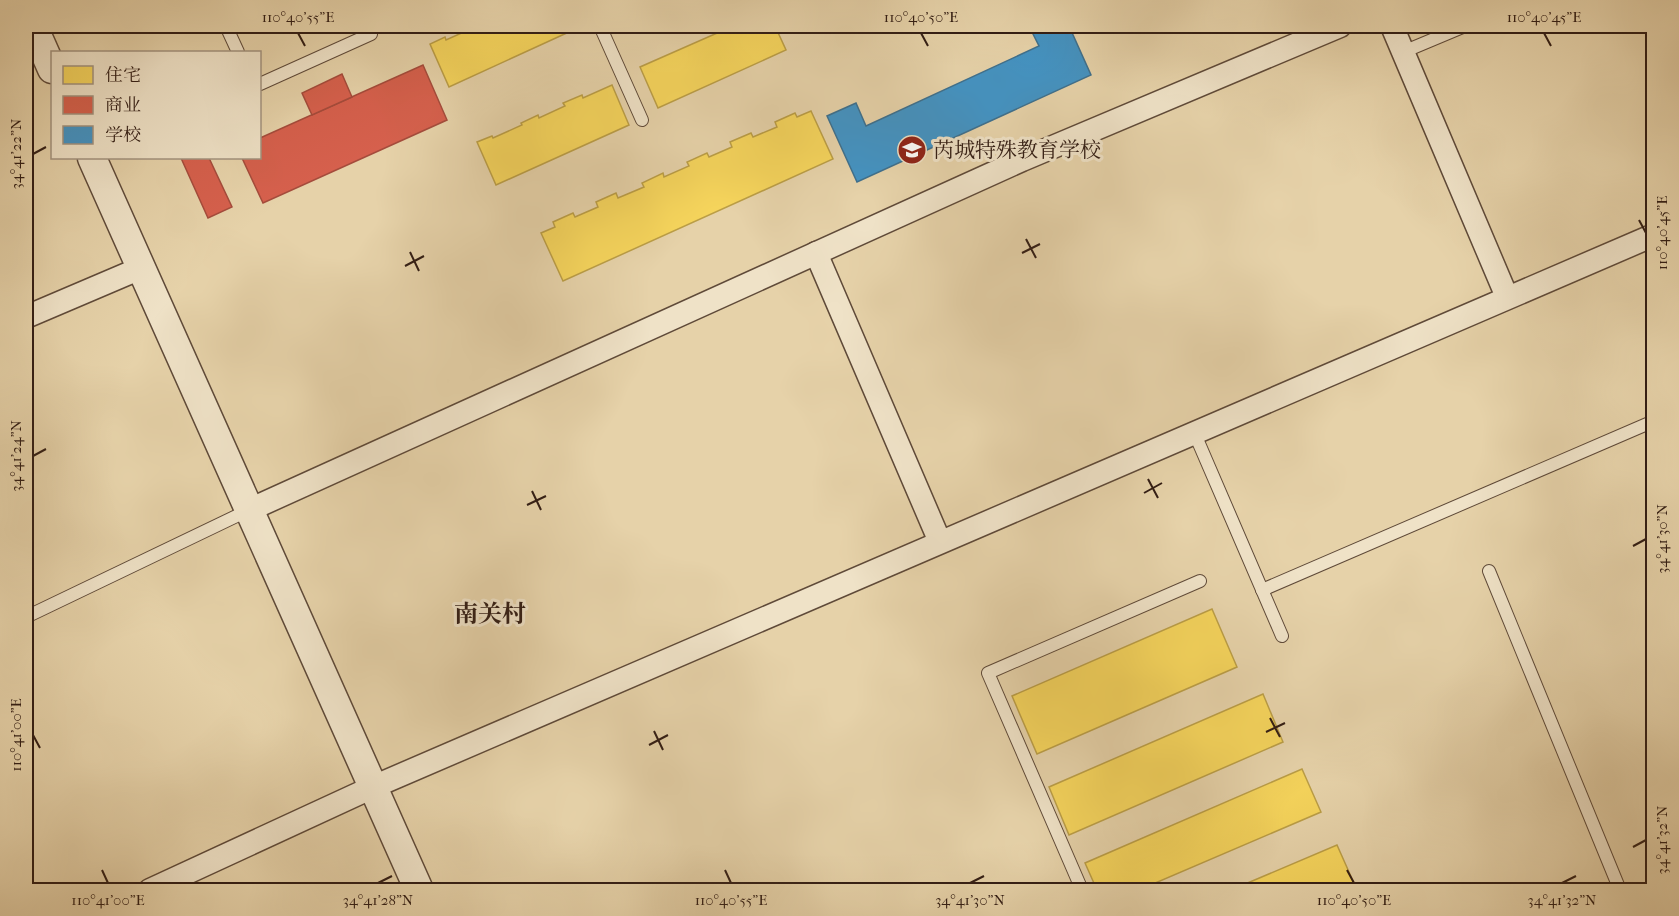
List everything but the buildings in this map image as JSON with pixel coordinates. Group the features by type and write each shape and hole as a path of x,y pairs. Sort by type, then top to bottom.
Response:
{"street":[{"path":"33,26 51,67"},
{"path":"249,510 1022,160 1340,26"},
{"path":"1392,26 1507,297"},
{"path":"92,159 419,891"},
{"path":"150,891 373,787 1653,235"},
{"path":"816,253 940,542"},
{"path":"26,317 141,268"}],"lane":[{"path":"226,26 238,51"},
{"path":"261,84 371,34 367,26"},
{"path":"600,26 642,120"},
{"path":"1403,52 1465,26"},
{"path":"1262,590 1653,421"},
{"path":"1194,432 1282,636"},
{"path":"26,617 249,510"},
{"path":"1489,571 1620,891"},
{"path":"1082,891 988,673 1200,581"}],"place":[{"name":"芮城特殊教育学校","path":"912,150"}],"district":[{"name":"南关村","path":"490,614"}]}
